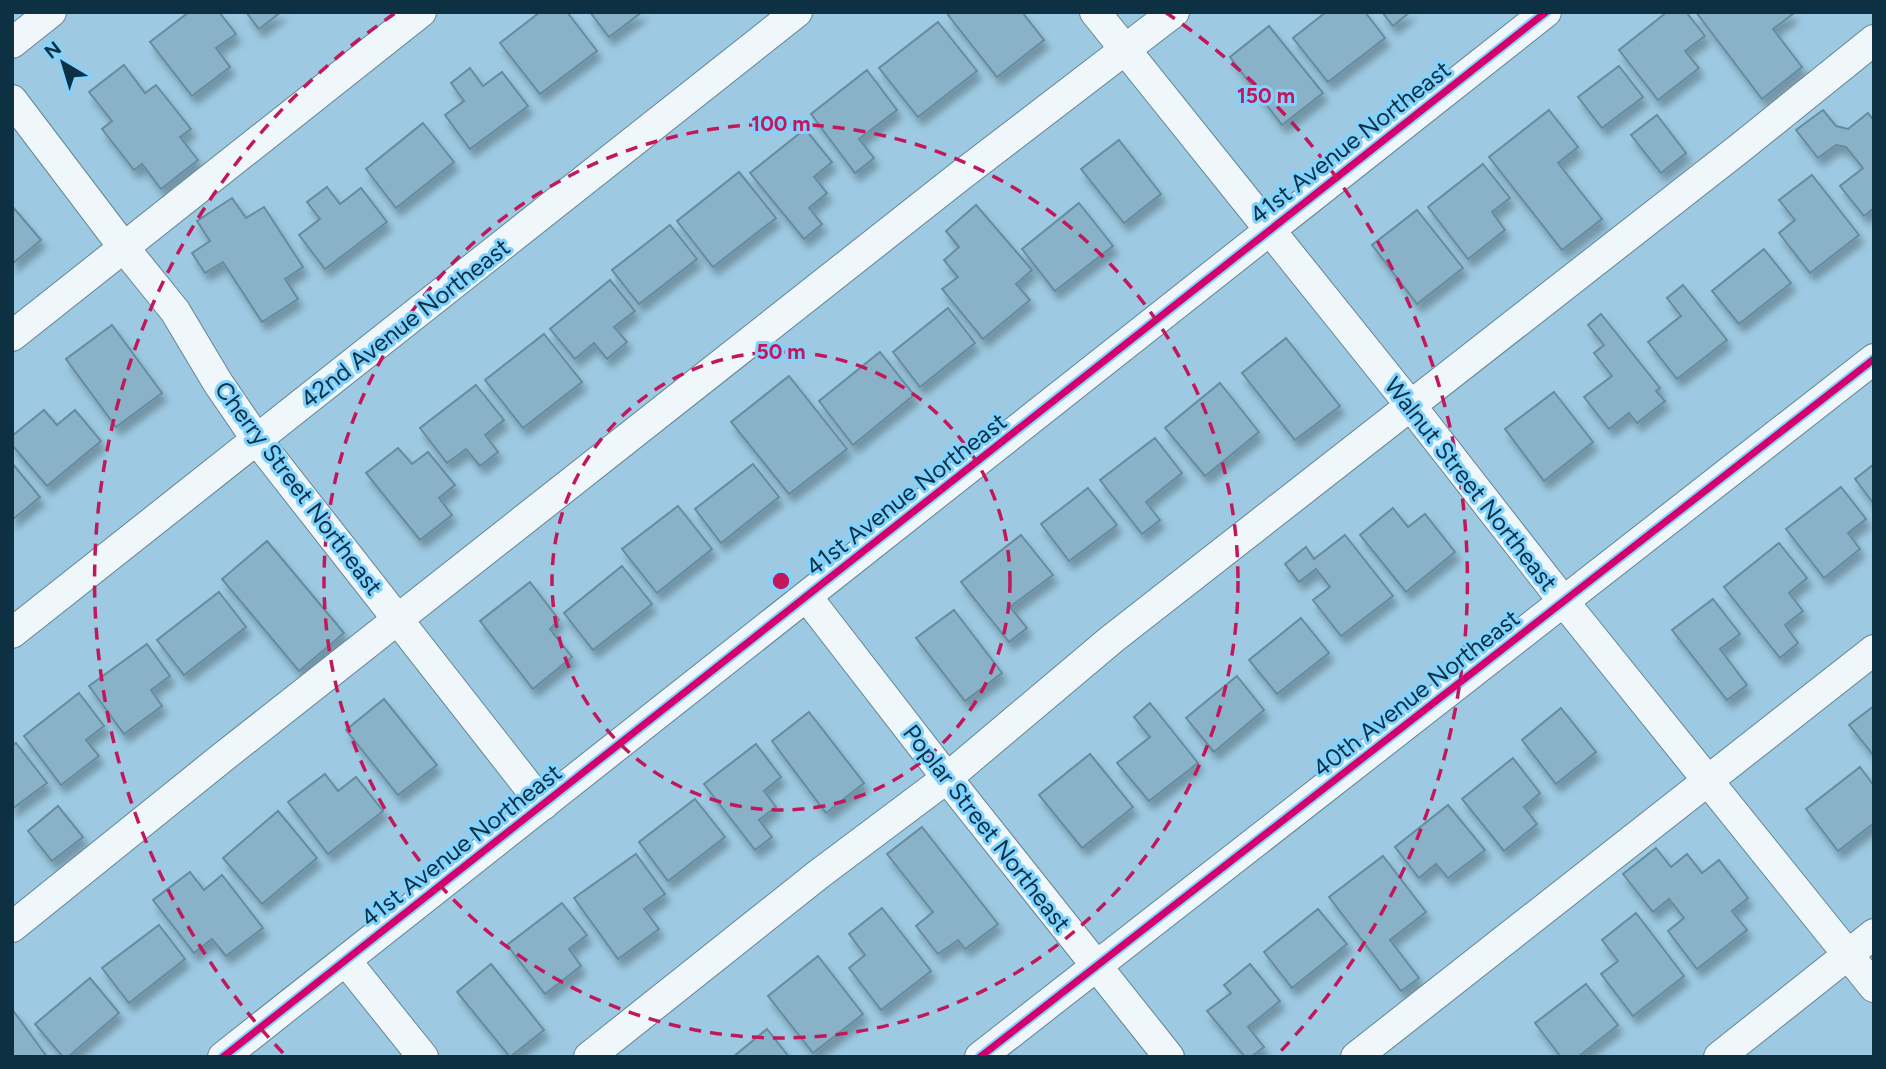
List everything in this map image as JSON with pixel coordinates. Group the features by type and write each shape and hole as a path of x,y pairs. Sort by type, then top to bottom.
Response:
{"street":[{"path":"12,43 51,12"},
{"path":"12,336 421,12"},
{"name":"42nd Avenue Northeast","path":"12,633 797,12"},
{"name":"Walnut Street Northeast","path":"1096,12 1564,602 1874,987"},
{"path":"12,927 397,619 960,176 1174,12"},
{"name":"41st Avenue Northeast","path":"223,1057 1546,12"},
{"path":"589,1057 819,874 947,778 1112,639 1411,407 1874,40"},
{"name":"Cherry Street Northeast","path":"12,100 125,249 176,311 218,383 257,440 543,805"},
{"name":"40th Avenue Northeast","path":"981,1057 1874,359"},
{"name":"Poplar Street Northeast","path":"807,597 1169,1057"},
{"path":"1356,1057 1874,650"},
{"path":"1719,1057 1874,934"},
{"path":"346,961 423,1057"}],"building":[{"path":"189,12 219,12 236,34 216,48 230,67 192,96 150,42"},
{"path":"246,12 281,12 259,29"},
{"path":"540,12 567,12 597,51 540,94 500,43"},
{"path":"590,12 642,12 609,37"},
{"path":"952,12 1022,12 1044,40 997,77 948,15"},
{"path":"1326,12 1365,12 1385,38 1328,82 1293,38"},
{"path":"1382,12 1410,12 1393,26"},
{"path":"1667,12 1686,12 1705,36 1685,51 1699,68 1658,100 1619,50"},
{"path":"1696,12 1792,12 1793,14 1773,29 1802,67 1762,99"},
{"path":"938,22 977,71 918,117 879,68"},
{"path":"1269,26 1323,93 1282,125 1230,57"},
{"path":"124,65 145,93 156,85 191,129 180,137 198,160 161,189 142,164 134,170 102,129 112,121 89,92"},
{"path":"1619,66 1643,97 1602,128 1578,97"},
{"path":"470,68 483,86 502,72 528,106 470,149 445,115 464,101 451,83"},
{"path":"867,70 897,110 859,139 874,158 855,173 811,114"},
{"path":"1549,110 1578,147 1558,163 1602,219 1562,250 1489,157"},
{"path":"1823,110 1836,126 1848,129 1868,113 1874,121 1874,208 1864,216 1840,186 1863,168 1846,147 1836,145 1818,158 1796,130"},
{"path":"1657,115 1686,153 1661,173 1631,135"},
{"path":"423,123 454,162 396,208 366,169"},
{"path":"805,129 832,162 814,177 827,193 809,208 822,224 804,239 750,173"},
{"path":"1119,140 1161,194 1124,223 1081,169"},
{"path":"1483,164 1510,198 1492,212 1505,230 1468,259 1428,207"},
{"path":"739,172 776,218 713,267 677,221"},
{"path":"1812,175 1859,235 1810,273 1779,233 1795,220 1779,200"},
{"path":"327,187 340,204 361,188 387,222 325,269 299,235 320,219 307,202"},
{"path":"232,198 246,218 264,207 303,267 285,279 298,299 262,322 223,262 205,273 192,253 210,241 197,221"},
{"path":"1079,203 1113,246 1055,291 1022,249"},
{"path":"976,205 1032,270 1016,284 1030,300 983,339 942,289 958,277 944,260 959,247 946,231"},
{"path":"12,206 41,240 12,264"},
{"path":"1417,210 1463,268 1417,304 1372,245"},
{"path":"670,225 697,259 639,304 612,270"},
{"path":"1764,249 1791,283 1739,324 1712,291"},
{"path":"610,280 635,311 614,327 627,342 607,359 594,343 575,359 550,329"},
{"path":"1683,285 1727,340 1677,379 1648,342 1681,316 1667,298"},
{"path":"948,308 975,343 920,387 893,352"},
{"path":"1601,314 1660,388 1656,391 1665,401 1637,423 1629,413 1609,429 1584,397 1612,376 1594,353 1604,345 1588,325"},
{"path":"112,325 162,393 116,427 66,359"},
{"path":"544,334 582,382 523,428 485,380"},
{"path":"1286,338 1340,406 1295,440 1242,373"},
{"path":"880,352 914,395 853,445 819,401"},
{"path":"789,376 847,449 789,494 731,422"},
{"path":"1220,383 1259,432 1205,476 1165,428"},
{"path":"476,385 504,420 485,435 498,452 480,466 466,449 447,463 420,428"},
{"path":"1554,392 1593,442 1544,481 1505,429"},
{"path":"44,410 57,425 75,410 101,441 47,486 12,445 12,436"},
{"path":"1155,438 1182,473 1146,502 1160,520 1142,534 1100,480"},
{"path":"398,448 412,464 428,452 455,485 439,498 452,515 420,540 366,473"},
{"path":"12,463 40,497 12,520"},
{"path":"753,464 779,497 721,543 695,509"},
{"path":"1874,464 1874,504 1855,479"},
{"path":"1841,487 1866,519 1848,533 1860,549 1824,578 1786,529"},
{"path":"1088,488 1117,525 1069,561 1041,524"},
{"path":"678,506 712,549 657,593 622,549"},
{"path":"1393,508 1408,527 1425,514 1455,552 1406,592 1360,535"},
{"path":"1021,535 1053,575 1010,607 1027,628 1009,642 961,582"},
{"path":"1345,535 1393,596 1341,636 1313,600 1330,587 1316,569 1299,582 1285,564 1306,547 1314,559"},
{"path":"267,541 344,633 299,671 222,579"},
{"path":"1779,543 1807,578 1789,593 1803,611 1785,625 1798,643 1780,658 1724,587"},
{"path":"622,566 652,604 593,650 564,613"},
{"path":"530,582 559,620 550,629 572,657 533,689 480,621"},
{"path":"219,592 246,627 184,675 157,640"},
{"path":"1713,599 1740,634 1720,649 1747,685 1727,700 1672,630"},
{"path":"954,610 1002,673 965,701 916,638"},
{"path":"1301,618 1329,653 1277,694 1249,660"},
{"path":"147,644 170,676 151,690 162,706 124,734 89,686"},
{"path":"1237,676 1264,710 1214,752 1186,718"},
{"path":"79,693 104,726 86,740 99,756 61,785 24,736"},
{"path":"384,699 437,765 398,795 346,730"},
{"path":"1150,703 1198,763 1149,801 1117,763 1150,737 1134,717"},
{"path":"1874,706 1874,756 1849,725"},
{"path":"1561,708 1596,752 1556,784 1522,740"},
{"path":"809,712 864,783 826,813 772,741"},
{"path":"16,743 47,783 12,809 12,746"},
{"path":"756,744 781,777 764,791 776,807 759,820 772,837 755,850 704,784"},
{"path":"1090,754 1133,807 1082,848 1039,795"},
{"path":"1513,758 1540,793 1524,807 1537,824 1504,851 1462,799"},
{"path":"1860,767 1874,786 1874,823 1838,851 1806,809"},
{"path":"325,774 338,791 356,777 383,811 328,854 288,802"},
{"path":"695,799 725,837 668,881 639,842"},
{"path":"1448,805 1485,850 1448,878 1436,864 1419,878 1395,847"},
{"path":"58,806 83,837 52,861 28,831"},
{"path":"278,811 317,858 262,904 223,858"},
{"path":"922,827 998,924 965,949 958,940 938,954 916,926 933,912 887,854"},
{"path":"1656,848 1671,867 1687,854 1702,873 1719,860 1748,898 1732,911 1747,930 1697,969 1668,931 1684,918 1669,899 1653,912 1623,874"},
{"path":"636,854 665,894 644,909 659,929 618,959 574,898"},
{"path":"1383,856 1426,912 1390,940 1419,978 1401,991 1329,897"},
{"path":"190,872 204,890 222,875 263,928 226,956 212,939 194,953 153,900"},
{"path":"562,903 587,935 569,949 581,966 545,994 507,945"},
{"path":"882,908 931,971 881,1010 849,968 865,955 849,934"},
{"path":"1318,909 1347,944 1292,988 1264,952"},
{"path":"1636,913 1684,976 1633,1016 1601,974 1618,961 1602,940"},
{"path":"159,925 185,959 129,1003 102,968"},
{"path":"818,956 863,1014 813,1053 768,996"},
{"path":"491,964 544,1030 510,1057 457,992"},
{"path":"1250,964 1280,1001 1248,1027 1264,1047 1251,1057 1245,1057 1207,1011 1231,993 1224,985"},
{"path":"90,978 119,1013 68,1057 63,1057 35,1024"},
{"path":"1586,984 1618,1025 1578,1057 1561,1057 1535,1023"},
{"path":"12,1009 47,1057 12,1057"},
{"path":"767,1029 789,1057 733,1057"}],"cycle path":[{"path":"223,1057 1546,12"},
{"path":"980,1057 1874,359"}]}
